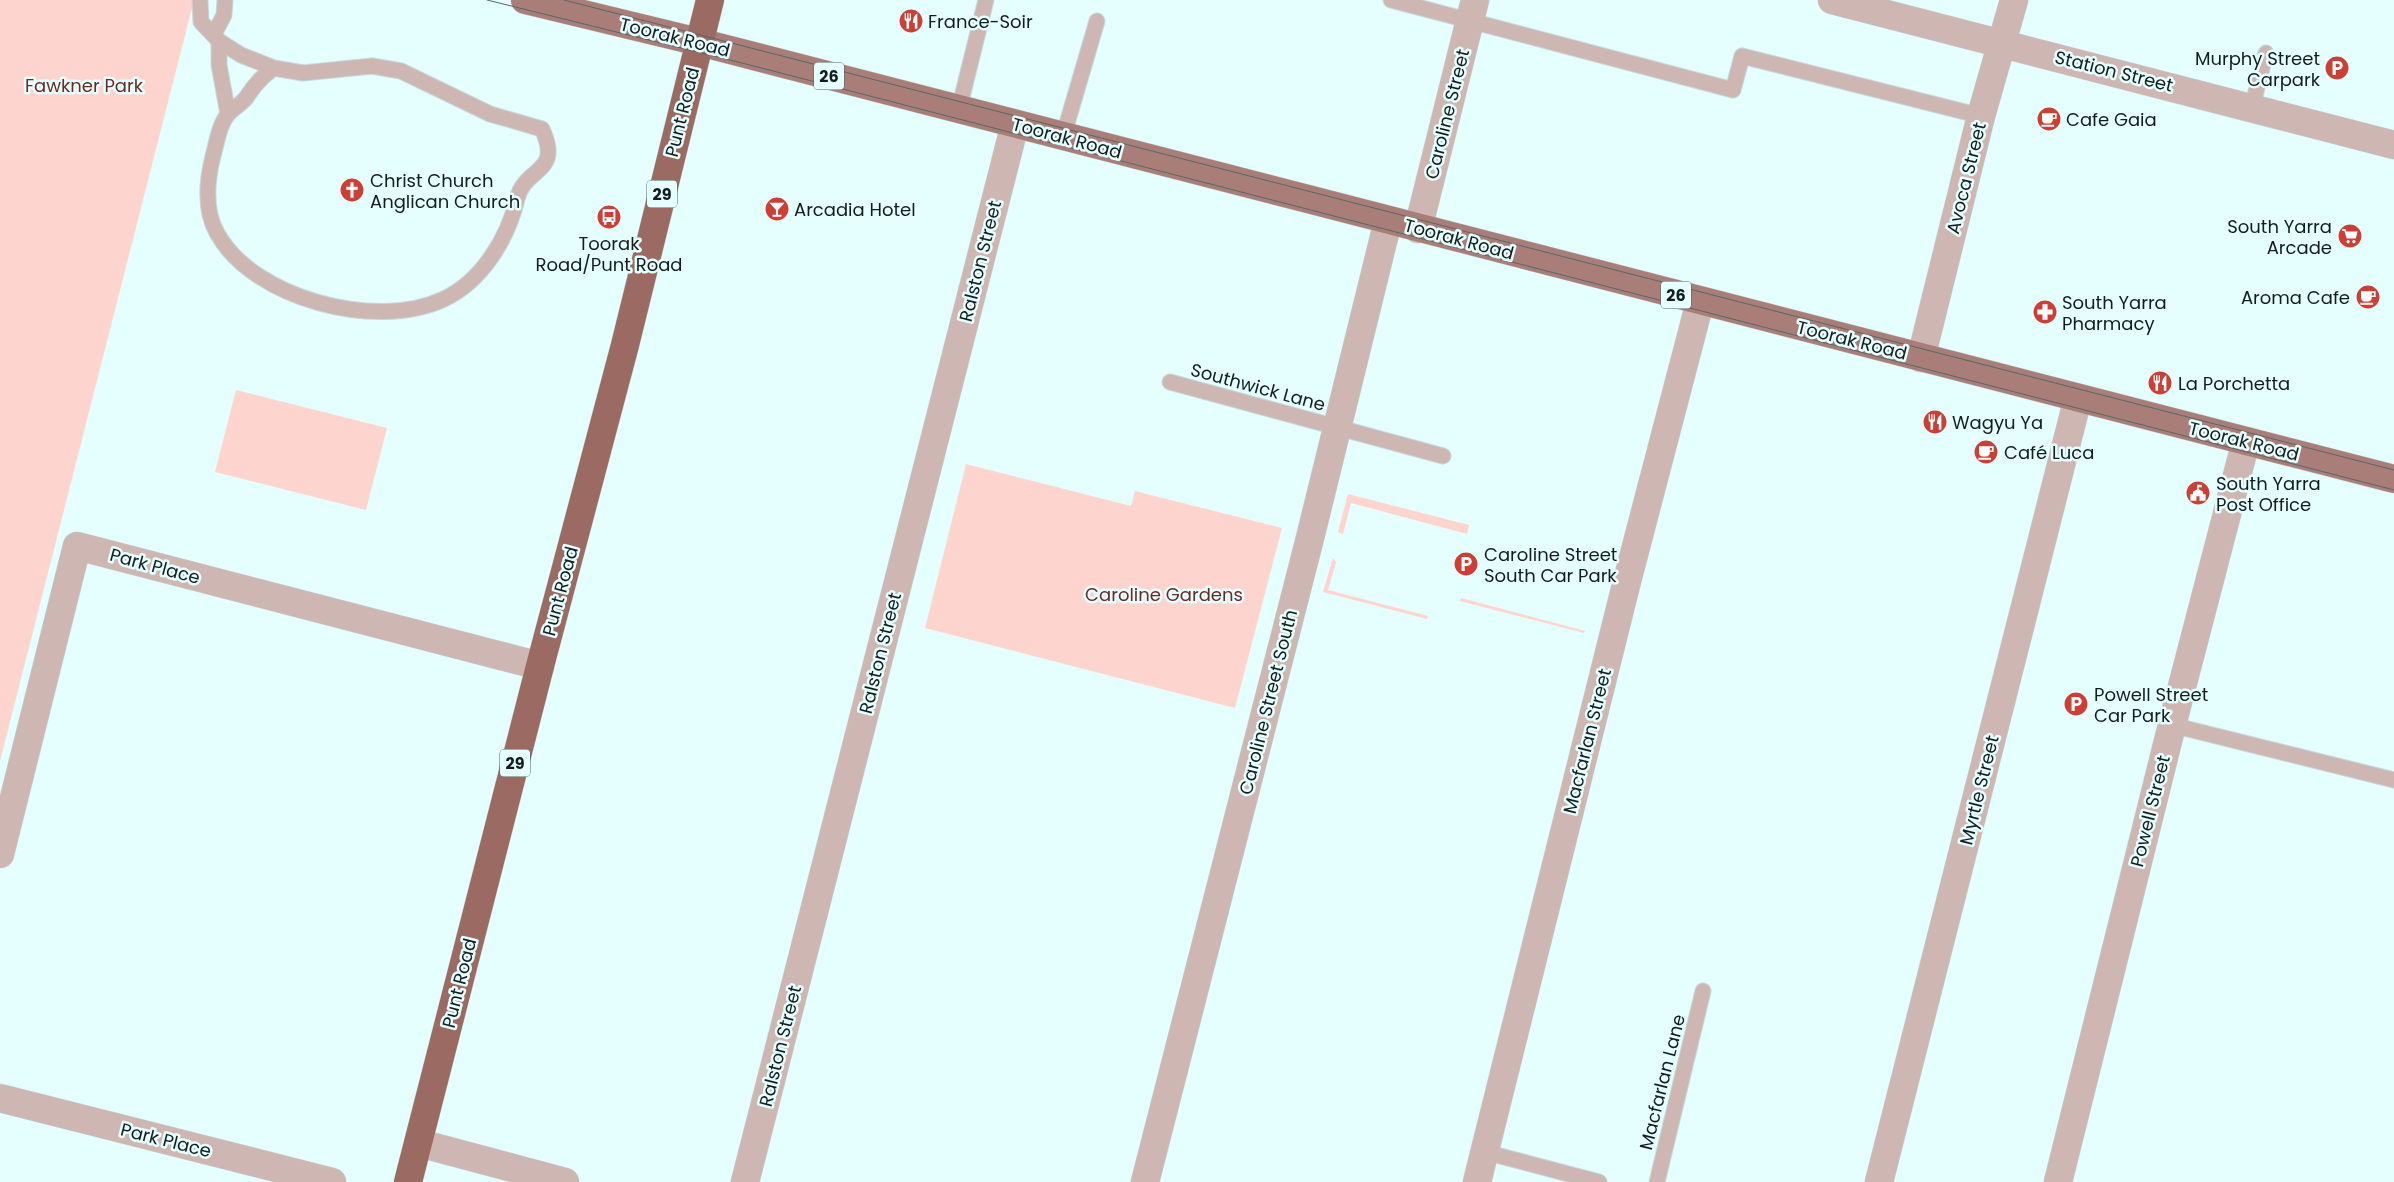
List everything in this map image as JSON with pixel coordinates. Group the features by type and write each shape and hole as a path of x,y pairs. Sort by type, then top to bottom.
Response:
{"highway":[{"name":"Punt Road","path":"408,1182 540,666 625,345 710,0"}],"main road":[{"name":"Toorak Road","path":"525,0 700,42 2394,480"}],"street":[{"name":"Station Street","path":"1832,0 2001,42 2394,145"},
{"name":"Avoca Street","path":"1922,358 1981,116 2014,0"},
{"name":"Caroline Street","path":"1418,229 1472,10"},
{"name":"Ralston Street","path":"745,1182 1015,124"},
{"name":"Caroline Street South","path":"1144,1182 1388,220"},
{"name":"Macfarlan Street","path":"1477,1182 1626,585 1700,302"},
{"name":"Myrtle Street","path":"1879,1182 2078,398"},
{"name":"Powell Street","path":"2058,1182 2172,724 2246,441"},
{"name":"Park Place","path":"0,854 77,546 540,666"},
{"name":"Park Place","path":"0,1098 332,1182"},
{"path":"418,1143 565,1182"}],"lane":[{"path":"200,0 201,22 216,38 241,55 274,68 303,73 372,66 401,71 490,114 542,128 546,138 548,157 541,170 528,177 519,193 513,217 492,258 468,281 444,299 409,310 376,312 342,309 309,300 273,286 241,262 216,233 208,200 209,172 219,133 228,114 244,101 260,78 274,68"},
{"path":"225,0 224,15 216,38 228,114"},
{"path":"959,110 986,0"},
{"path":"1390,0 1472,10 1733,90 1742,56 1981,116"},
{"path":"1063,137 1097,22"},
{"path":"2252,107 2266,53"},
{"name":"Southwick Lane","path":"1170,382 1443,456"},
{"path":"2172,724 2394,780"},
{"name":"Macfarlan Lane","path":"1657,1182 1703,991"},
{"path":"1485,1152 1599,1182"}],"green space":[{"name":"Fawkner Park","path":"0,0 194,0 0,761"},
{"path":"236,390 387,428 366,510 215,472"},
{"name":"Caroline Gardens","path":"966,464 1131,506 1135,491 1282,528 1235,708 925,628"},
{"path":"1348,494 1469,525 1467,534 1351,503 1343,534 1338,532"},
{"path":"1333,558 1336,562 1328,590 1428,616 1427,619 1323,592"},
{"path":"1461,598 1585,631 1584,633 1460,601"}],"tram line":[{"path":"487,0 746,64 2394,490"},
{"path":"564,0 2394,470"}],"place":[{"name":"France-Soir","path":"911,21"},
{"name":"Murphy Street Carpark","path":"2337,68"},
{"name":"Cafe Gaia","path":"2049,119"},
{"name":"Christ Church Anglican Church","path":"352,190"},
{"name":"Arcadia Hotel","path":"777,209"},
{"name":"Toorak Road/Punt Road","path":"609,217"},
{"name":"South Yarra Arcade","path":"2350,236"},
{"name":"Aroma Cafe","path":"2368,297"},
{"name":"South Yarra Pharmacy","path":"2045,312"},
{"name":"La Porchetta","path":"2160,383"},
{"name":"Wagyu Ya","path":"1935,422"},
{"name":"Café Luca","path":"1986,452"},
{"name":"South Yarra Post Office","path":"2198,493"},
{"name":"Caroline Street South Car Park","path":"1466,564"},
{"name":"Powell Street Car Park","path":"2076,704"}]}
